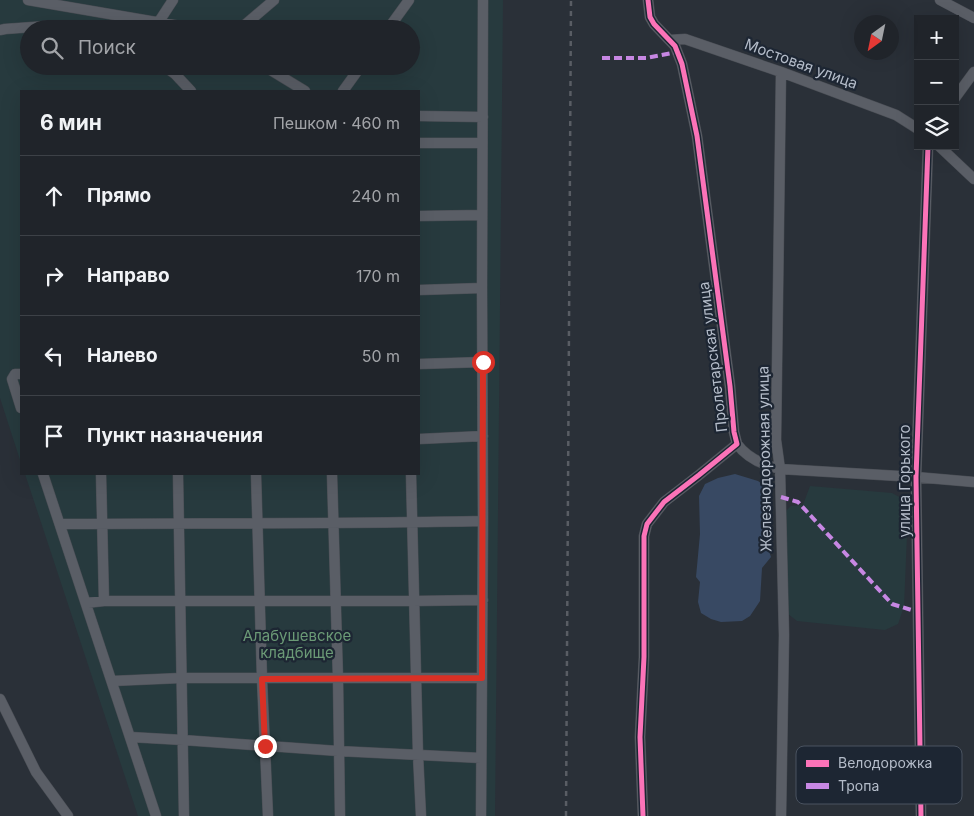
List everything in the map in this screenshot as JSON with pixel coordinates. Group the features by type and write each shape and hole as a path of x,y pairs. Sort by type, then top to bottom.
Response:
{"street":[{"path":"28,0 141,20"},
{"path":"160,20 173,0"},
{"path":"251,20 274,0"},
{"path":"395,20 410,0"},
{"path":"481,816 484,0"},
{"name":"Пролетарская улица","path":"643,816 640,737 644,657 644,536 647,524 664,502 737,444 697,136 682,64 675,46 654,24 650,17 648,0"},
{"path":"940,0 974,18"},
{"path":"0,30 20,28"},
{"name":"Мостовая улица","path":"670,40 685,39 781,72 896,115 914,126"},
{"name":"Железнодорожная улица","path":"781,72 776,440 780,469 784,634 781,816"},
{"path":"959,93 974,72"},
{"path":"176,75 190,90"},
{"path":"279,75 303,90"},
{"path":"344,90 355,75"},
{"path":"420,116 483,117"},
{"path":"420,142 482,143"},
{"name":"улица Горького","path":"920,746 916,477 928,150"},
{"path":"943,150 974,179"},
{"path":"420,216 482,215"},
{"path":"420,290 482,288"},
{"path":"420,364 483,362"},
{"path":"20,374 15,374 12,379 20,405"},
{"path":"420,439 483,436"},
{"path":"737,444 756,461 780,469 974,482"},
{"path":"43,475 156,816"},
{"path":"101,475 104,601"},
{"path":"178,475 184,816"},
{"path":"256,475 268,816"},
{"path":"332,475 340,816"},
{"path":"411,475 415,678 421,816"},
{"path":"60,524 483,521"},
{"path":"86,603 104,601 483,600"},
{"path":"112,681 181,678 482,678"},
{"path":"0,699 36,772 68,816"},
{"path":"130,737 338,751 481,758"}],"green space":[{"name":"Алабушевское кладбище","path":"0,0 503,0 495,816 138,816 25,475 420,475 420,90 20,90 20,460 0,398"},
{"path":"810,486 892,493 903,499 908,510 904,606 898,624 885,630 797,621 783,610 786,511 791,506 803,505"}],"water":[{"path":"735,474 758,481 772,491 769,502 771,525 767,545 771,557 762,568 760,601 750,616 742,621 721,622 701,613 698,602 700,582 696,577 700,534 699,496 705,484 718,478"}],"railway":[{"path":"566,816 571,0"}],"marked path":[{"path":"602,58 646,58 677,52"},
{"path":"781,497 798,502 892,604 918,612"}],"cycle path":[{"path":"643,816 640,737 644,657 644,536 647,524 664,502 737,444 697,136 682,64 675,46 654,24 650,17 648,0"},
{"path":"920,746 916,477 928,150"},
{"path":"921,804 921,816"}],"route":[{"path":"265,746 262,679 482,678 483,362"}]}
